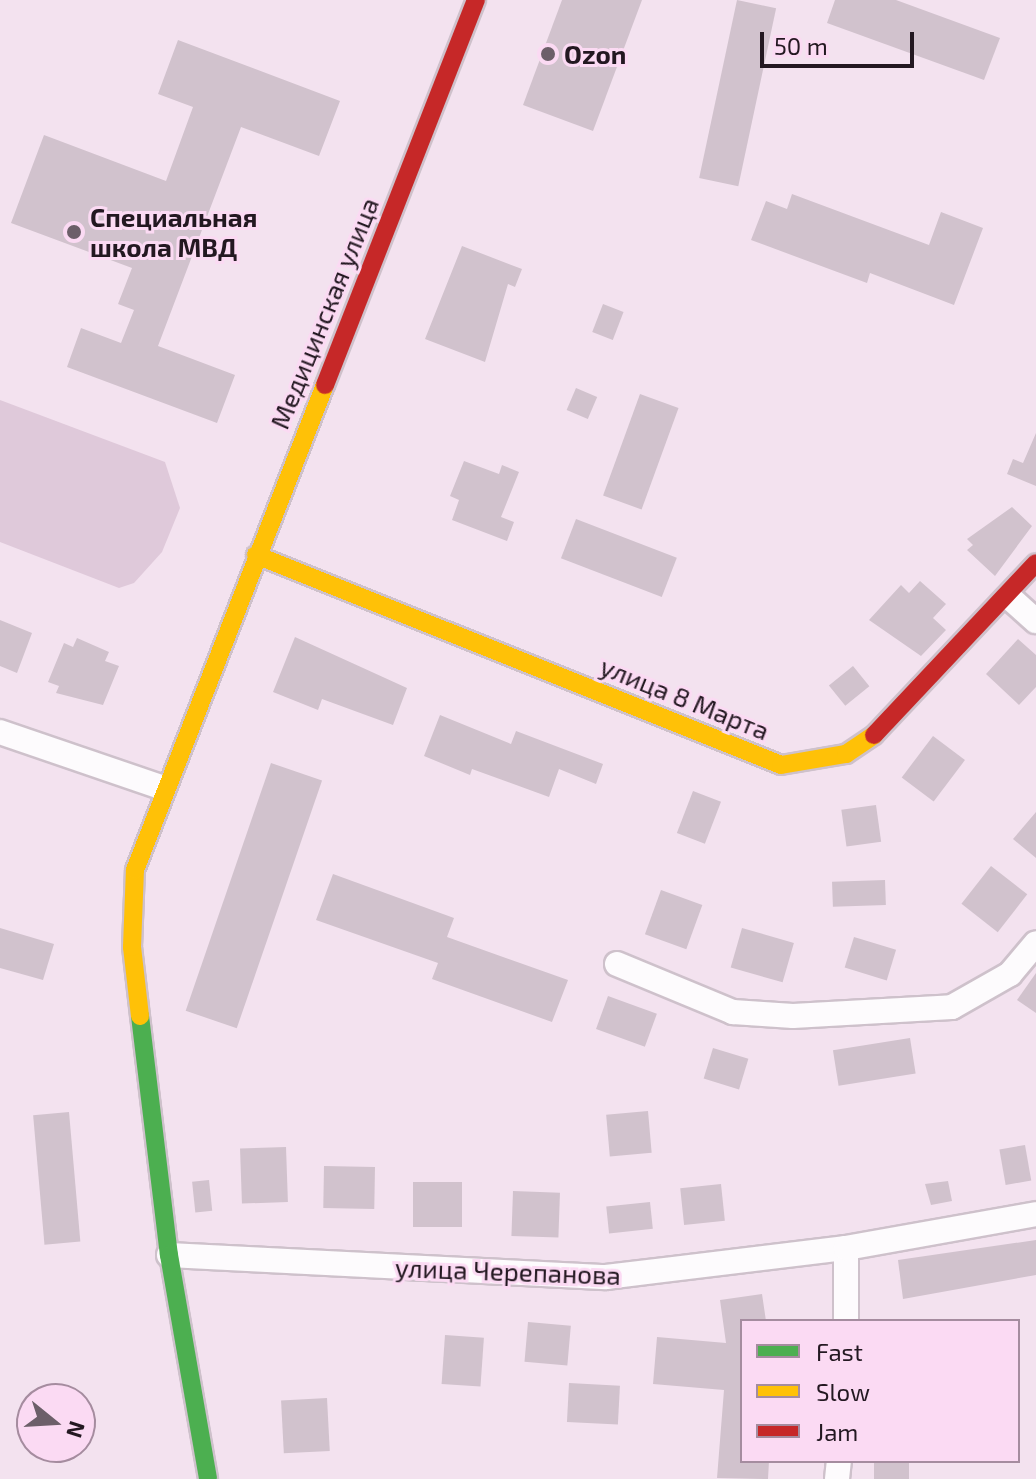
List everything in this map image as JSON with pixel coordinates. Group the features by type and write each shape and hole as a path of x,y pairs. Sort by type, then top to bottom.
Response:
{"main road":[{"name":"Медицинская улица","path":"164,788 476,0"},
{"name":"улица 8 Марта","path":"256,555 781,765 846,754 884,729 1009,597 1036,563"},
{"path":"164,788 142,843 130,920 169,1255 208,1479"}],"street":[{"path":"1009,597 1036,621"},
{"path":"0,732 164,788"},
{"path":"617,964 733,1012 793,1016 952,1007 1010,974 1036,943"},
{"name":"улица Черепанова","path":"169,1255 606,1277 846,1248 1036,1214"},
{"path":"846,1248 846,1319"}],"shaded area":[{"path":"0,400 165,462 180,508 162,552 134,583 119,588 0,542"}],"building":[{"path":"562,0 642,0 593,131 523,105"},
{"path":"737,0 776,8 738,186 699,178"},
{"path":"835,0 896,0 1000,38 984,80 827,23"},
{"name":"Специальная школа МВД","path":"178,40 340,101 319,156 241,127 158,346 235,375 217,423 67,367 81,328 121,343 134,310 118,304 132,268 11,223 44,135 166,181 193,107 158,94"},
{"path":"792,194 929,245 941,212 983,228 954,305 870,273 867,283 751,240 766,201 787,209"},
{"path":"462,246 522,269 515,287 508,284 485,362 425,339"},
{"path":"603,304 624,312 613,340 592,332"},
{"path":"576,388 597,397 588,419 567,410"},
{"path":"640,394 679,408 642,510 603,495"},
{"path":"1036,433 1036,486 1007,474 1013,459 1023,463"},
{"path":"464,461 499,474 502,465 519,472 501,517 514,522 507,541 452,520 459,500 450,496"},
{"path":"1012,507 1032,526 995,576 967,550 973,545 967,539"},
{"path":"576,519 677,558 662,597 561,558"},
{"path":"920,581 946,604 933,618 946,630 921,656 869,620 901,585 909,593"},
{"path":"0,620 32,633 17,673 0,666"},
{"path":"295,637 407,688 393,725 322,699 318,710 273,692"},
{"path":"77,638 109,652 105,661 119,666 103,705 56,693 59,686 48,682 64,643 73,647"},
{"path":"1018,639 1036,655 1036,687 1019,705 986,674"},
{"path":"853,666 869,686 845,706 829,686"},
{"path":"440,715 511,744 516,731 603,764 596,784 559,769 549,797 472,769 470,775 424,756"},
{"path":"933,736 965,760 934,802 902,778"},
{"path":"271,763 322,781 237,1028 186,1011"},
{"path":"693,791 721,802 705,844 677,833"},
{"path":"876,805 881,842 846,847 841,810"},
{"path":"1036,812 1036,858 1013,839"},
{"path":"991,866 1027,894 998,932 961,904"},
{"path":"333,874 454,918 447,937 568,980 552,1022 432,979 438,963 316,920"},
{"path":"885,880 886,905 833,907 832,882"},
{"path":"661,890 702,905 686,949 645,934"},
{"path":"0,928 54,944 43,980 0,968"},
{"path":"742,928 794,943 783,982 731,967"},
{"path":"854,937 896,950 887,980 845,968"},
{"path":"1036,973 1036,1013 1017,1000"},
{"path":"608,996 657,1014 645,1047 596,1029"},
{"path":"910,1038 916,1074 839,1086 833,1050"},
{"path":"713,1048 748,1059 739,1089 704,1079"},
{"path":"648,1111 652,1153 610,1157 606,1115"},
{"path":"69,1112 80,1242 44,1245 33,1115"},
{"path":"1025,1145 1031,1180 1006,1185 999,1150"},
{"path":"286,1147 288,1202 242,1204 240,1149"},
{"path":"324,1166 375,1167 374,1209 323,1208"},
{"path":"209,1180 212,1211 195,1213 192,1182"},
{"path":"948,1181 952,1201 931,1205 925,1184"},
{"path":"413,1182 462,1182 462,1227 413,1227"},
{"path":"721,1184 725,1221 684,1225 680,1188"},
{"path":"513,1191 560,1193 558,1238 511,1236"},
{"path":"650,1202 653,1229 609,1233 606,1207"},
{"path":"1036,1240 1036,1275 903,1299 898,1260"},
{"path":"762,1294 766,1319 740,1319 740,1463 769,1463 768,1479 717,1478 724,1390 653,1384 657,1337 726,1343 720,1300"},
{"path":"528,1322 571,1326 567,1366 525,1362"},
{"path":"445,1335 484,1338 480,1387 442,1384"},
{"path":"569,1383 620,1386 618,1425 567,1422"},
{"path":"327,1398 330,1451 284,1453 281,1400"},
{"path":"874,1463 909,1463 909,1479 874,1479"}],"traffic: fast":[{"path":"140,1016 169,1255 208,1479"}],"traffic: slow":[{"path":"140,1016 132,947 135,870 325,385"},
{"path":"256,555 781,765 846,754 874,735"}],"traffic: jam":[{"path":"325,385 476,0"},
{"path":"874,735 1036,563"}],"place":[{"name":"Ozon","path":"548,54"},
{"name":"Специальная школа МВД","path":"74,232"}]}
